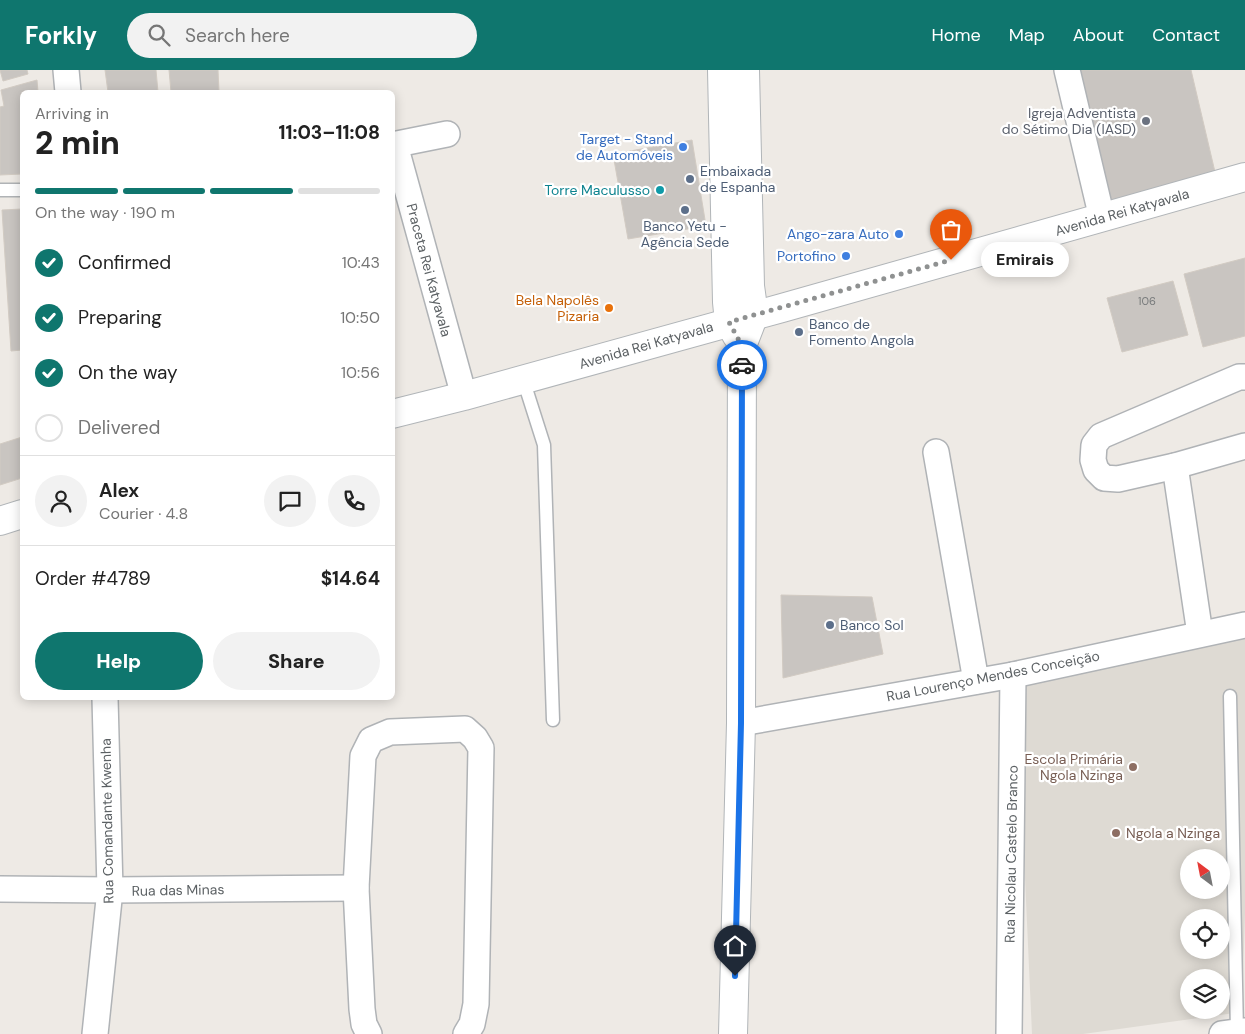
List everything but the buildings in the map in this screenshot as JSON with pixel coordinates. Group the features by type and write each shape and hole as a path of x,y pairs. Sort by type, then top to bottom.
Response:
{"street":[{"path":"66,70 68,90"},
{"path":"722,70 742,346 741,723 734,1034"},
{"path":"741,318 750,286 745,70"},
{"path":"1067,70 1102,218"},
{"name":"Praceta Rei Katyavala","path":"395,145 448,134"},
{"name":"Praceta Rei Katyavala","path":"395,149 464,396"},
{"name":"Avenida Rei Katyavala","path":"395,413 464,396 1245,177"},
{"path":"1245,377 1238,378 1101,436 1094,445 1093,460 1096,470 1104,478 1118,479 1175,466 1245,446"},
{"path":"936,452 976,681"},
{"path":"1175,466 1200,634"},
{"path":"0,521 20,515"},
{"name":"Rua Lourenço Mendes Conceição","path":"741,723 1013,675 1245,625"},
{"name":"Rua Nicolau Castelo Branco","path":"1009,1034 1013,675"},
{"name":"Rua Comandante Kwenha","path":"96,1034 110,890 105,700"},
{"path":"369,1034 364,1024 362,1009 356,888 363,756 371,740 390,732 465,729 475,738 481,748 476,1004 472,1024 466,1034"},
{"name":"Rua das Minas","path":"0,889 356,888"}],"lane":[{"path":"0,190 20,190"},
{"path":"524,379 544,445 553,720"},
{"path":"1230,696 1235,1033"}],"shaded area":[{"name":"Escola Primária Ngola Nzinga","path":"1245,626 1245,913 1242,1012 1230,1014 1230,969 1180,969 1180,1019 1191,1019 1083,1034 1032,1034 1016,677"}],"way so far":[{"path":"742,365 742,346 729,322 951,260"}],"place":[{"name":"Igreja Adventista do Sétimo Dia (IASD)","path":"1146,121"},
{"name":"Target - Stand de Automóveis","path":"683,147"},
{"name":"Embaixada de Espanha","path":"690,179"},
{"name":"Torre Maculusso","path":"660,190"},
{"name":"Banco Yetu - Agência Sede","path":"685,210"},
{"name":"Ango-zara Auto","path":"899,234"},
{"name":"Portofino","path":"846,256"},
{"name":"Emirais","path":"951,260"},
{"name":"Bela Napolês Pizaria","path":"609,308"},
{"name":"Banco de Fomento Angola","path":"799,332"},
{"name":"Banco Sol","path":"830,625"},
{"name":"Escola Primária Ngola Nzinga","path":"1133,767"},
{"name":"Ngola a Nzinga","path":"1116,833"}],"route":[{"path":"735,976 741,723 742,365"}]}
